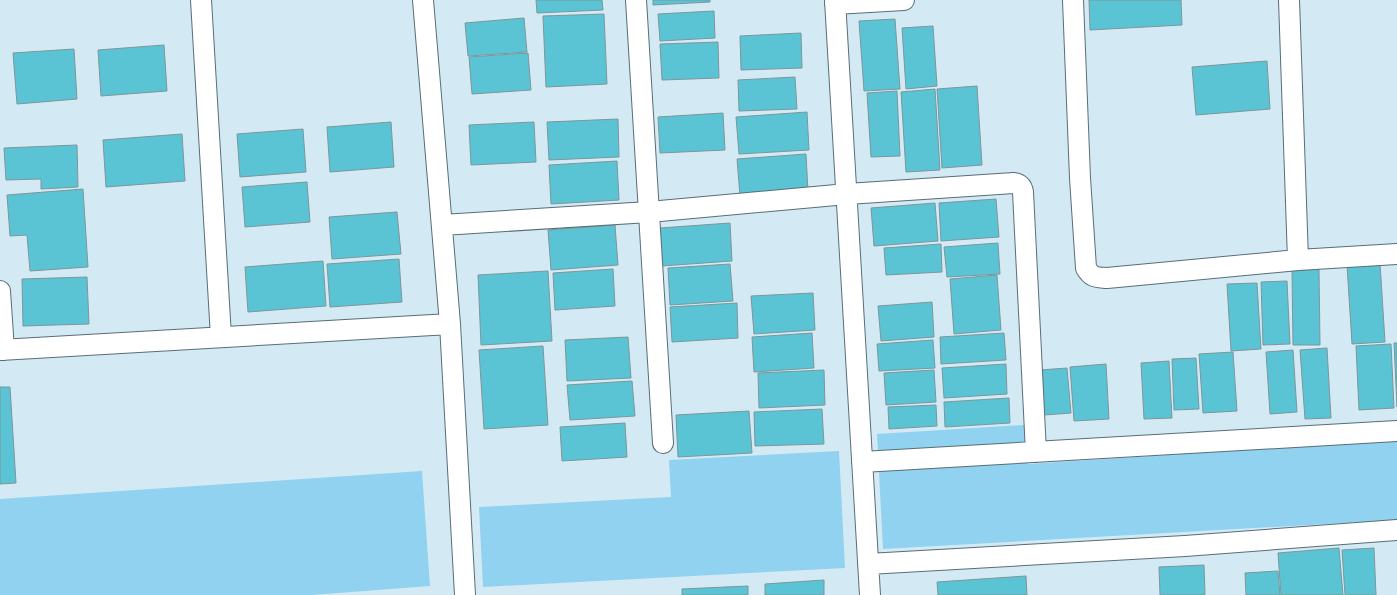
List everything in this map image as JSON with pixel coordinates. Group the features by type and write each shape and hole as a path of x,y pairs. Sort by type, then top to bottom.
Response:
{"street":[{"path":"201,0 221,337"},
{"path":"423,0 450,324 465,595"},
{"path":"636,0 663,443"},
{"path":"870,595 835,2 904,0"},
{"path":"1073,0 1080,178 1086,268 1090,274 1096,277 1107,278 1298,260 1397,254"},
{"path":"1289,0 1298,260"},
{"path":"442,225 649,212 847,194 1014,183 1019,184 1022,187 1036,452"},
{"path":"0,291 2,350 450,324"},
{"path":"862,462 1397,431"},
{"path":"868,564 1185,546 1397,530"}],"shaded area":[{"path":"1024,425 1028,464 1397,440 1397,520 883,549 877,434"},
{"path":"839,451 845,568 483,587 479,507 671,497 669,460"},
{"path":"422,471 430,586 312,595 0,595 0,499"}],"building":[{"path":"536,0 602,0 603,10 537,13"},
{"path":"653,0 710,0 710,2 653,5"},
{"path":"1089,0 1181,0 1182,25 1090,30"},
{"path":"714,11 715,38 660,41 658,14"},
{"path":"604,14 607,84 546,87 543,16"},
{"path":"524,18 527,52 468,56 465,23"},
{"path":"895,19 900,89 864,91 859,21"},
{"path":"933,26 937,86 906,89 902,28"},
{"path":"801,33 802,68 741,70 740,36"},
{"path":"718,42 719,78 662,80 660,44"},
{"path":"164,45 167,91 101,96 98,50"},
{"path":"74,49 77,99 17,104 13,53"},
{"path":"528,53 531,90 472,94 469,57"},
{"path":"1267,61 1270,109 1196,115 1192,67"},
{"path":"795,77 797,109 739,111 738,80"},
{"path":"977,86 982,165 942,168 937,89"},
{"path":"935,89 940,170 906,172 901,92"},
{"path":"897,91 900,156 871,157 867,93"},
{"path":"807,112 809,150 739,154 736,117"},
{"path":"723,113 725,150 660,153 658,117"},
{"path":"618,119 619,157 549,160 547,122"},
{"path":"391,122 394,167 330,172 327,127"},
{"path":"534,122 536,162 471,165 469,125"},
{"path":"303,129 306,172 240,177 237,134"},
{"path":"182,134 185,181 106,187 103,140"},
{"path":"77,145 78,187 41,189 41,179 6,180 4,148"},
{"path":"806,154 808,191 740,196 737,159"},
{"path":"617,161 619,200 551,204 549,165"},
{"path":"307,182 310,222 245,227 242,187"},
{"path":"83,189 88,267 30,271 27,235 10,236 7,195"},
{"path":"996,199 999,237 941,241 939,203"},
{"path":"935,203 938,241 874,246 871,208"},
{"path":"397,212 401,254 332,259 329,217"},
{"path":"730,223 732,261 662,266 660,228"},
{"path":"615,225 618,265 551,270 548,230"},
{"path":"998,243 1000,274 947,277 944,247"},
{"path":"941,244 942,272 886,275 884,248"},
{"path":"399,259 402,302 330,307 327,264"},
{"path":"323,261 326,306 248,312 245,267"},
{"path":"1380,263 1385,342 1352,344 1347,265"},
{"path":"730,264 733,301 670,305 668,268"},
{"path":"613,269 615,306 555,310 553,273"},
{"path":"1319,269 1320,345 1293,345 1292,270"},
{"path":"548,271 552,341 481,345 478,275"},
{"path":"997,275 1001,330 954,334 950,279"},
{"path":"87,277 89,324 23,326 22,279"},
{"path":"1287,281 1290,344 1263,345 1261,282"},
{"path":"1257,283 1261,349 1231,351 1227,284"},
{"path":"813,293 815,330 754,334 751,296"},
{"path":"932,302 934,337 881,341 878,306"},
{"path":"737,303 738,338 672,342 670,307"},
{"path":"812,333 814,368 754,372 752,337"},
{"path":"1004,333 1006,360 941,364 940,337"},
{"path":"628,337 631,378 567,381 565,340"},
{"path":"933,340 935,368 879,371 877,344"},
{"path":"1394,343 1397,343 1397,407"},
{"path":"1391,344 1394,408 1359,410 1356,346"},
{"path":"543,346 548,425 484,429 479,350"},
{"path":"1327,348 1331,418 1305,419 1300,350"},
{"path":"1293,350 1297,412 1270,414 1266,352"},
{"path":"1233,352 1237,411 1203,413 1199,354"},
{"path":"1196,358 1199,409 1174,410 1172,359"},
{"path":"1169,361 1172,418 1144,419 1141,363"},
{"path":"1006,364 1007,394 944,398 942,368"},
{"path":"1106,364 1109,419 1074,421 1070,367"},
{"path":"1067,368 1071,413 1044,415 1040,370"},
{"path":"824,370 825,405 759,408 758,373"},
{"path":"934,370 936,402 886,405 884,373"},
{"path":"632,381 635,416 570,420 567,385"},
{"path":"0,387 10,387 16,483 0,484"},
{"path":"1009,398 1010,423 945,427 944,402"},
{"path":"936,405 937,426 889,429 888,407"},
{"path":"822,409 824,444 755,446 754,412"},
{"path":"749,411 752,453 678,457 676,415"},
{"path":"625,423 627,457 562,461 560,427"},
{"path":"1339,548 1343,595 1281,595 1278,553"},
{"path":"1374,548 1376,595 1345,595 1342,550"},
{"path":"1204,565 1205,595 1160,595 1159,567"},
{"path":"1278,571 1280,595 1246,595 1245,573"},
{"path":"1026,576 1027,595 938,595 937,582"},
{"path":"824,580 824,595 765,595 765,584"},
{"path":"748,586 748,595 682,595 682,589"}]}
